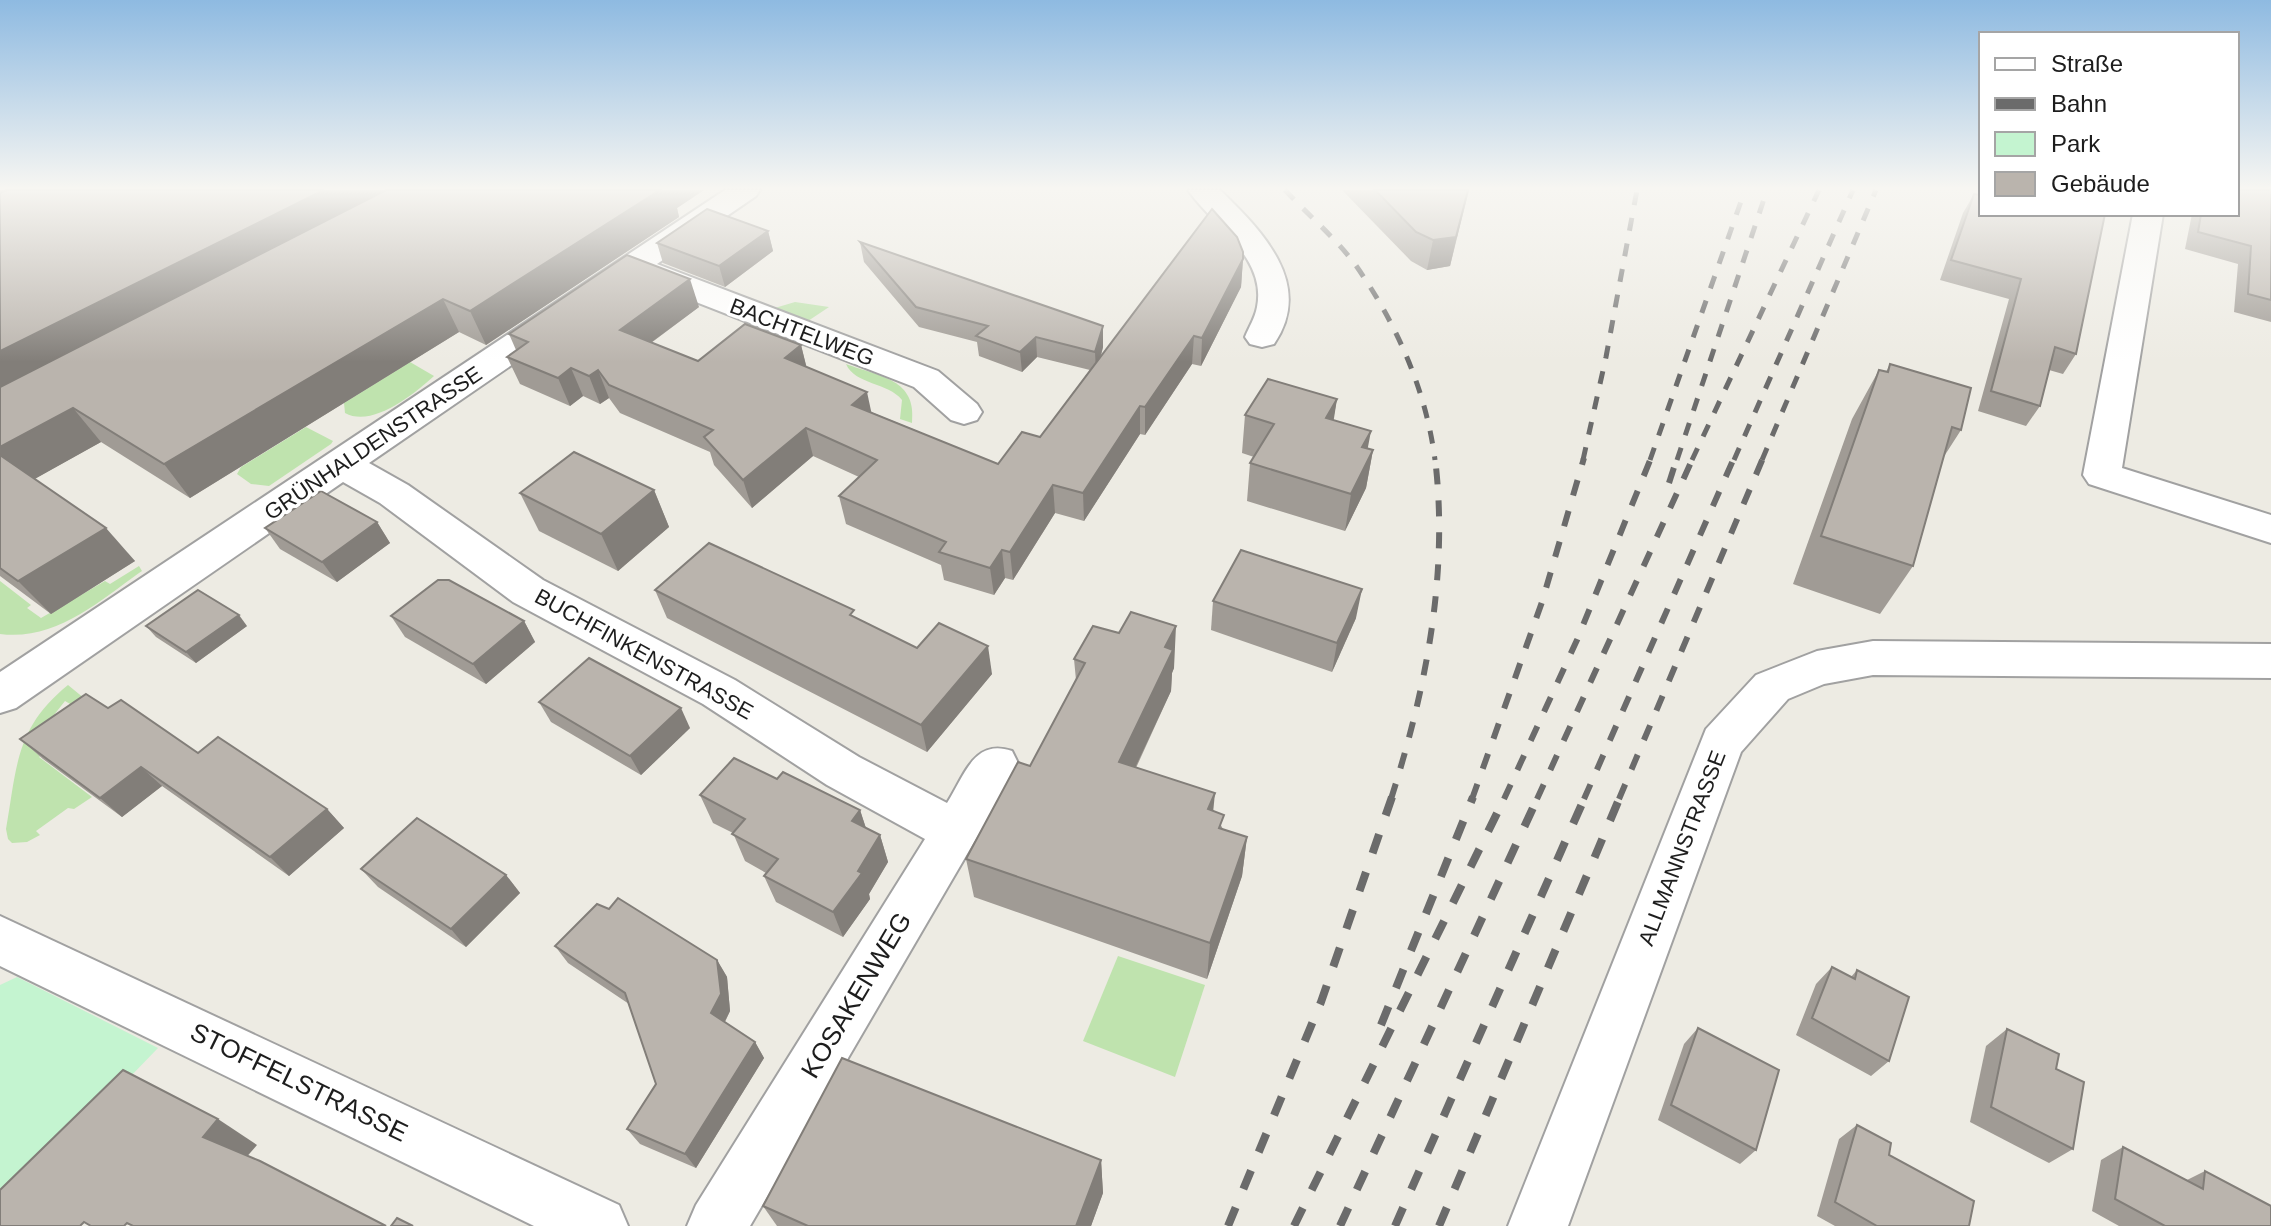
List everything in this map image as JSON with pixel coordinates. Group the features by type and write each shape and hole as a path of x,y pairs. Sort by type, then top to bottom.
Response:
{"street":[{"name":"GRÜNHALDENSTRASSE","path":"0,695 660,247"},
{"path":"1253,247 1269,270 1275,303 1262,337"},
{"path":"2142,247 2102,475 2271,529"},
{"name":"BACHTELWEG","path":"632,266 926,379 964,412"},
{"name":"BUCHFINKENSTRASSE","path":"341,464 394,494 528,591 719,692 843,771 955,831"},
{"name":"ALLMANNSTRASSE","path":"1538,1226 1722,742 1772,687 1817,668 1873,658 2271,661"},
{"name":"KOSAKENWEG","path":"717,1226 996,765"},
{"name":"STOFFELSTRASSE","path":"0,940 598,1226"}],"green space":[{"path":"795,302 829,307 805,323 768,310"},
{"path":"410,362 434,376 404,400 379,413 356,416 345,413 344,403"},
{"path":"846,364 884,377 903,388 912,408 912,423 900,419 902,400 896,394 857,376"},
{"path":"306,427 333,441 269,486 251,484 237,474 241,467"},
{"path":"139,566 142,571 91,607 57,626 20,635 0,634 0,581 31,605 27,608 41,618 105,581 110,584"},
{"path":"68,685 96,708 87,714 65,701 42,730 44,753 39,757 92,797 74,809 68,808 36,831 40,835 27,842 12,843 6,829 21,750 38,717"},
{"path":"1118,956 1205,985 1175,1077 1083,1041"},
{"path":"17,977 158,1048 0,1211 0,985"}],"building":[{"path":"0,247 209,247 0,351"},
{"path":"274,247 570,247 470,311 443,299 164,464 73,408 0,447 0,387"},
{"path":"668,247 745,247 719,266"},
{"path":"864,247 875,247 1103,326 1095,352 1036,337 1020,352 976,336 988,326 916,307"},
{"path":"1183,247 1241,247 1243,259 1202,338 1194,336 1145,407 1140,406 1083,493 1053,485 1010,552 1002,550 990,568 939,552 946,542 839,496 877,460 806,428 743,480 704,437 713,430 609,385 598,370 589,376 571,368 558,378 507,357 528,342 509,334 627,255 690,279 620,330 698,361 745,324 801,345 785,358 867,392 852,405 998,464 1022,432 1040,437"},
{"path":"1955,247 2098,247 2076,354 2055,347 2040,406 1991,391 2021,279 1951,260"},
{"path":"2251,247 2271,247 2271,300 2248,294"},
{"path":"1890,364 1971,388 1961,430 1952,427 1913,566 1821,536 1879,370 1888,372"},
{"path":"1268,379 1337,399 1326,418 1371,431 1362,447 1373,450 1351,494 1250,463 1274,424 1245,415"},
{"path":"574,452 654,490 601,534 520,493"},
{"path":"0,455 106,528 18,581 0,568"},
{"path":"321,491 377,522 322,562 265,528"},
{"path":"709,543 854,610 850,615 917,648 939,623 988,646 921,725 655,590"},
{"path":"1241,550 1362,589 1337,643 1213,601"},
{"path":"438,580 449,580 524,621 473,664 391,616"},
{"path":"198,590 239,615 186,652 146,626"},
{"path":"1131,612 1176,626 1165,647 1173,650 1119,762 1215,793 1208,809 1224,815 1219,828 1247,837 1210,943 966,859 1018,762 1030,766 1085,663 1074,659 1093,626 1119,633"},
{"path":"589,658 681,708 630,756 539,702"},
{"path":"86,694 108,708 121,700 198,753 218,737 327,809 270,857 141,767 100,798 20,739"},
{"path":"734,758 777,779 783,772 860,810 852,821 880,835 858,871 862,873 833,912 764,876 778,859 732,834 745,819 700,795"},
{"path":"417,818 506,875 451,929 361,869"},
{"path":"618,898 717,960 721,994 711,1013 755,1042 685,1154 627,1129 656,1084 625,993 555,946 597,904 609,909"},
{"path":"1832,967 1855,979 1857,970 1909,997 1889,1061 1812,1018"},
{"path":"1698,1028 1779,1070 1756,1150 1671,1105"},
{"path":"2007,1029 2059,1054 2056,1069 2084,1082 2073,1149 1991,1107"},
{"path":"842,1058 1101,1160 1076,1226 808,1226 763,1206"},
{"path":"123,1070 218,1119 203,1137 260,1161 386,1226 133,1226 127,1223 124,1226 91,1226 84,1222 80,1226 0,1226 0,1190"},
{"path":"1857,1125 1891,1143 1889,1155 1974,1201 1969,1226 1877,1226 1835,1202"},
{"path":"2123,1147 2203,1189 2205,1171 2271,1206 2271,1226 2165,1226 2115,1199"},
{"path":"397,1218 413,1226 391,1226"}],"railway":[{"path":"1340,247 1357,267 1385,312 1408,359 1425,408 1435,460"},
{"path":"1583,460 1626,247"},
{"path":"1650,460 1725,247"},
{"path":"1677,460 1748,247"},
{"path":"1692,460 1792,247"},
{"path":"1734,460 1828,247"},
{"path":"1762,460 1852,247"},
{"path":"1391,799 1415,716 1431,631 1439,545 1435,458"},
{"path":"1472,799 1542,602 1584,458"},
{"path":"1504,799 1577,640 1651,458"},
{"path":"1669,483 1677,458"},
{"path":"1537,799 1693,458"},
{"path":"1584,799 1734,458"},
{"path":"1619,799 1763,458"},
{"path":"1228,1226 1321,1002 1392,797"},
{"path":"1381,1025 1473,797"},
{"path":"1294,1226 1505,797"},
{"path":"1340,1226 1538,797"},
{"path":"1395,1226 1585,797"},
{"path":"1439,1226 1620,797"}]}
